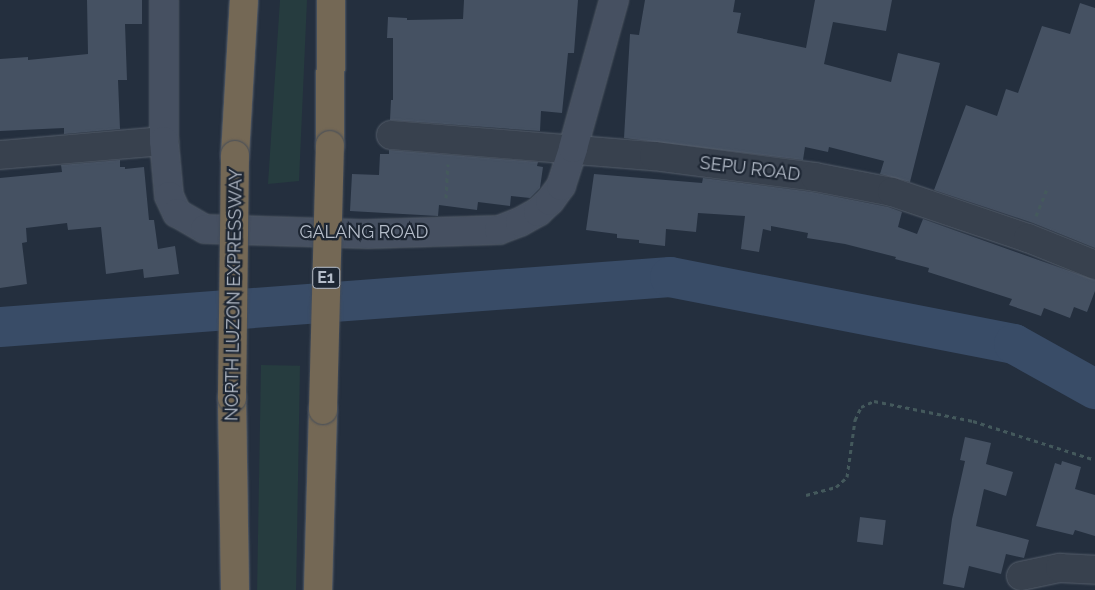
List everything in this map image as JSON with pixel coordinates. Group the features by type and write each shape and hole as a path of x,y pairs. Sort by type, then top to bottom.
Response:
{"highway":[{"name":"NORTH LUZON EXPRESSWAY","path":"235,590 232,398 235,155 244,0"},
{"name":"E1","path":"318,590 330,146 331,0"}],"street":[{"name":"GALANG ROAD","path":"164,0 164,141 169,196 178,213 205,230 368,234 499,230 520,222 538,212 550,201 561,186 614,0"},
{"name":"SEPU ROAD","path":"391,135 573,148 654,156 825,179 892,192 1028,238 1095,265"},
{"path":"0,155 164,141"},
{"path":"1021,576 1060,568 1095,570"}],"path":[{"path":"446,198 450,140"},
{"path":"1028,238 1048,186"},
{"path":"806,495 836,487 847,477 855,420 861,407 874,402 973,421 1095,460"}],"green space":[{"path":"280,0 307,0 299,181 268,184"},
{"path":"261,365 300,366 296,590 257,590"}],"building":[{"path":"87,0 142,0 142,24 125,24 127,80 118,80 120,129 64,134 64,128 0,131 0,59 28,57 28,60 88,54"},
{"path":"464,0 578,0 574,53 568,53 562,113 541,111 540,131 390,120 391,100 393,100 393,38 387,38 388,17 407,18 407,20 463,19"},
{"path":"645,0 735,0 733,12 741,13 737,33 806,48 815,0 892,0 886,31 833,22 824,64 891,82 898,53 940,63 910,182 880,174 884,161 829,147 828,152 805,147 803,160 624,138 630,34 639,35"},
{"path":"1080,3 1095,8 1095,248 1033,223 934,190 966,105 997,116 1006,89 1018,93 1042,26 1070,34"},
{"path":"389,150 538,162 537,166 543,167 540,188 530,198 511,196 510,206 478,202 477,210 439,205 438,216 350,211 352,174 379,175 380,154 389,154"},
{"path":"120,160 120,167 125,167 125,169 144,167 149,220 154,220 158,249 175,246 179,274 144,278 143,269 106,274 101,227 68,230 67,223 26,228 27,242 22,243 27,284 0,288 0,178 62,172 61,165"},
{"path":"594,174 702,183 703,178 812,192 888,207 902,212 898,227 917,234 923,219 1095,280 1095,291 1087,312 1074,307 1070,318 1044,308 1041,316 1009,305 1012,299 928,272 929,268 895,259 896,257 845,244 807,238 808,233 771,226 771,231 763,229 759,252 741,249 745,216 698,213 696,232 666,229 665,246 639,243 639,240 617,238 617,234 586,230"},
{"path":"965,437 991,443 986,464 1013,472 1006,496 984,489 976,526 1029,540 1024,558 1006,554 1001,574 969,566 964,588 943,584 952,519 965,461 960,460"},
{"path":"1062,461 1081,467 1075,489 1095,495 1095,536 1075,530 1073,535 1036,526 1055,463 1061,465"},
{"path":"860,517 886,520 883,545 857,542"}],"waterway":[{"path":"0,327 670,277 1014,344 1095,389"}]}
